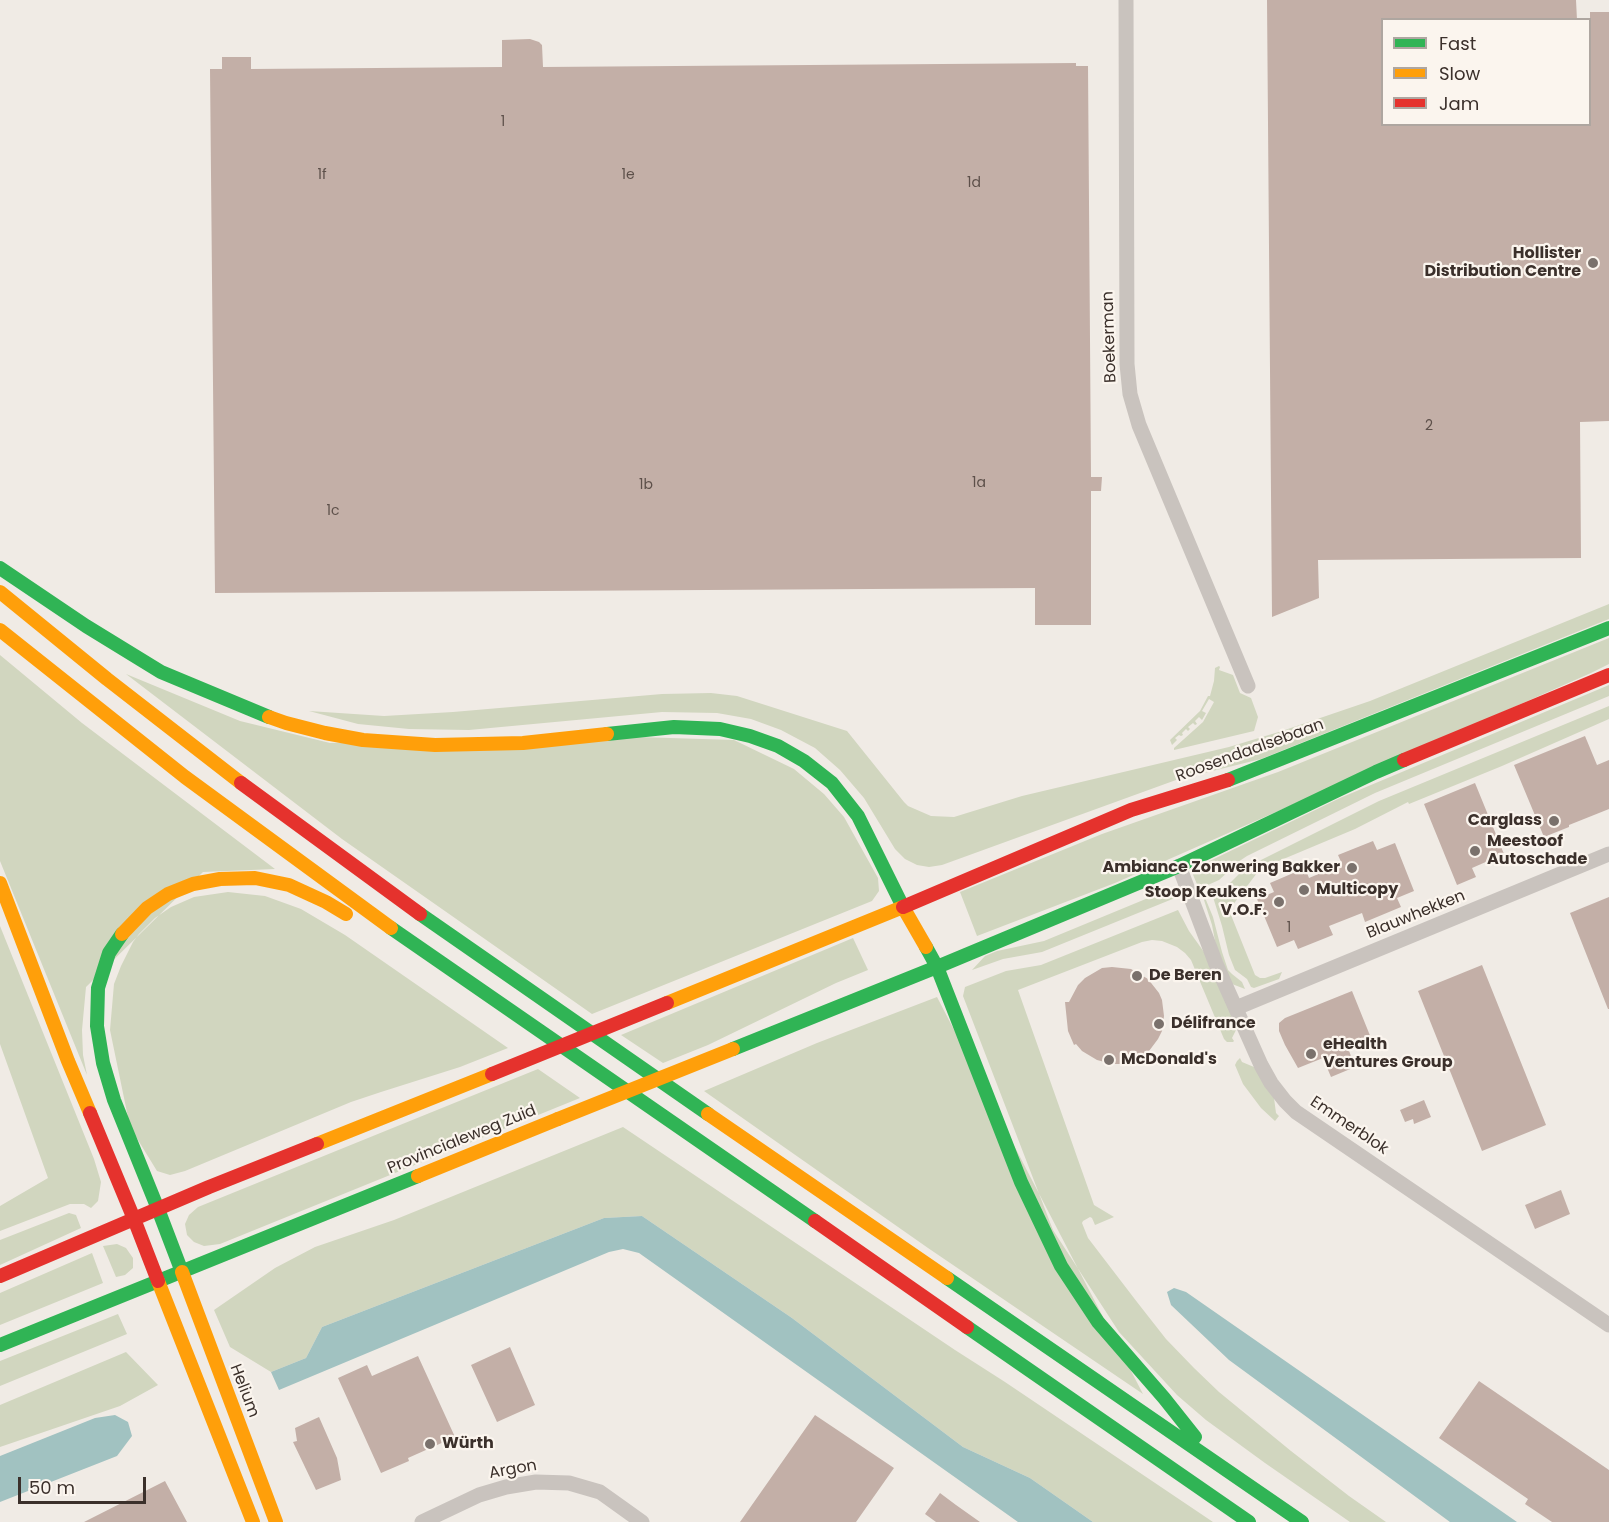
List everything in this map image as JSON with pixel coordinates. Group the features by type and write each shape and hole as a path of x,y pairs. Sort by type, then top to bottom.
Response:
{"main road":[{"path":"0,568 86,626 161,672 286,723 325,733 363,740 435,746 523,743 674,727 720,729 778,746 804,761 832,783 858,816 903,907 937,967 1021,1182 1061,1266 1098,1322 1164,1398 1213,1460"},
{"path":"0,592 183,738 404,903 1302,1522"},
{"name":"Roosendaalsebaan","path":"903,907 1131,810 1228,780 1609,628"},
{"path":"0,630 185,777 375,917 1250,1522"},
{"path":"937,967 1179,866 1376,771 1609,675"},
{"name":"Helium","path":"276,1522 158,1209 114,1100 103,1063 97,1026 98,988 109,953 124,930 147,908 168,894 193,884 220,879 255,878 289,885 326,902 345,914 375,917"},
{"path":"0,883 68,1061 134,1219 252,1522"},
{"path":"0,1276 158,1209 903,907"},
{"name":"Provincialeweg Zuid","path":"0,1345 937,967"}],"street":[{"name":"Boekerman","path":"1125,0 1127,364 1131,394 1139,425 1248,686"},
{"name":"Blauwhekken","path":"1236,1008 1609,854"},
{"name":"Emmerblok","path":"1179,866 1216,964 1261,1065 1285,1101 1296,1112 1609,1325"},
{"name":"Argon","path":"422,1522 479,1495 536,1482 569,1483 600,1492 642,1522"}],"green space":[{"path":"1609,604 1609,619 1261,759 1176,780 942,865 929,867 917,865 905,859 895,849 864,798 840,770 815,748 781,730 751,719 717,713 662,712 469,730 409,729 358,724 309,711 384,716 662,694 711,693 737,696 847,731 908,806 931,816 954,817 1022,796 1229,747 1282,731 1370,701"},
{"path":"1609,638 1609,664 1591,673 1115,883 977,936 960,892 1102,834 1278,772"},
{"path":"0,655 82,723 275,869 203,872 86,987 82,1030 87,1075 0,861"},
{"path":"1219,666 1219,670 1233,675 1240,693 1251,698 1258,717 1254,731 1174,750 1203,722 1214,702 1209,699 1202,711 1206,713 1202,720 1199,717 1195,721 1197,724 1193,723 1188,727 1190,729 1188,731 1186,729 1183,735 1175,738 1177,740 1172,745 1170,740 1200,711 1210,696 1215,668"},
{"path":"126,674 240,721 330,743 638,737 734,740 794,769 824,794 844,817 878,878 879,891 872,901 592,1014 342,839"},
{"path":"1609,685 1609,696 1375,793 1247,856 1219,880 1199,889 1191,870 1340,798"},
{"path":"1609,706 1609,719 1502,766 1409,804 1408,802 1355,829 1262,868 1229,910 1255,975 1265,978 1282,972 1279,979 1254,988 1235,970 1213,897 1245,868 1379,801"},
{"path":"228,892 265,896 301,909 345,935 508,1048 460,1067 351,1102 185,1171 170,1175 157,1171 130,1127 110,1030 114,984 133,942 155,918 171,907 194,897"},
{"path":"1163,895 1175,898 1042,952 1003,959 972,970 985,956 997,951 1044,941 1153,896"},
{"path":"1205,899 1213,917 1228,970 1242,982 1245,989 1232,984 1216,946"},
{"path":"1178,910 1204,952 1237,1028 1232,1038 1233,1042 1227,1042 1224,1039 1191,960 1177,947 1162,941 1142,942 1018,990 1094,1205 1114,1217 1095,1225 1090,1217 1082,1223 1088,1238 1137,1302 1166,1339 1194,1368 1219,1392 1291,1451 1386,1522 1350,1522 1265,1463 1206,1420 1177,1395 1119,1332 1053,1230 963,996 965,987 1006,971 1041,965"},
{"path":"0,926 94,1159 101,1182 98,1201 91,1208 84,1204 70,1204 0,1231 0,1206 48,1178 0,1044"},
{"path":"853,938 868,970 836,983 708,1045 663,1063 621,1035"},
{"path":"937,997 1143,1394 928,1248 704,1091 817,1043"},
{"path":"1240,1058 1242,1062 1254,1067 1274,1098 1276,1113 1279,1116 1275,1121 1261,1108 1243,1084 1235,1065"},
{"path":"538,1069 580,1098 220,1244 204,1246 194,1242 187,1235 185,1224 189,1215 198,1207"},
{"path":"623,1127 1213,1522 1093,1522 1030,1478 963,1447 792,1318 642,1216 604,1218 322,1327 306,1358 271,1372 230,1347 214,1310 275,1268 315,1247 394,1220"},
{"path":"69,1213 76,1215 81,1228 0,1265 0,1240"},
{"path":"117,1244 126,1248 133,1258 133,1268 125,1275 116,1277 103,1246"},
{"path":"92,1253 103,1283 0,1325 0,1293"},
{"path":"118,1314 127,1334 0,1386 0,1361"},
{"path":"126,1352 158,1385 120,1406 0,1447 0,1405"}],"water":[{"path":"642,1216 792,1318 963,1447 1030,1478 1093,1522 1018,1522 639,1253 623,1249 609,1252 279,1390 271,1372 306,1358 322,1327 604,1218"},
{"path":"1174,1288 1186,1292 1517,1522 1450,1522 1229,1360 1171,1305 1167,1292"},
{"path":"115,1415 128,1422 132,1436 117,1456 0,1502 0,1456 95,1418"}],"building":[{"path":"1267,0 1576,0 1577,18 1381,18 1381,126 1591,126 1590,12 1609,12 1609,421 1580,422 1581,558 1318,560 1319,598 1272,617"},
{"path":"530,39 542,45 543,67 1076,63 1076,66 1088,66 1091,477 1102,477 1101,491 1091,491 1091,625 1035,625 1035,588 215,593 210,69 222,69 222,57 251,57 251,69 502,67 502,40"},
{"path":"1585,736 1597,765 1609,760 1609,809 1544,837 1514,765"},
{"path":"1475,783 1504,854 1472,868 1476,877 1457,885 1424,804"},
{"path":"1373,841 1377,850 1395,843 1414,891 1397,898 1401,907 1365,922 1362,913 1329,926 1333,935 1298,949 1294,940 1277,947 1257,899 1274,892 1270,883 1305,868 1309,878 1342,864 1338,855"},
{"path":"1609,897 1609,1009 1608,1009 1570,913"},
{"path":"1482,965 1546,1125 1482,1151 1418,991"},
{"path":"1102,968 1131,969 1148,979 1159,993 1164,1016 1162,1031 1149,1051 1135,1060 1120,1064 1097,1060 1082,1051 1076,1044 1074,1045 1068,1031 1065,1002 1069,1002 1078,985 1085,978"},
{"path":"1352,991 1371,1038 1348,1048 1355,1067 1331,1077 1323,1058 1298,1068 1279,1031 1279,1023 1285,1018"},
{"path":"1424,1100 1431,1117 1414,1124 1413,1119 1405,1122 1400,1110"},
{"path":"1561,1190 1570,1214 1535,1229 1525,1205"},
{"path":"510,1347 535,1405 497,1422 471,1365"},
{"path":"418,1356 455,1437 381,1473 338,1378 367,1365 372,1376"},
{"path":"1479,1381 1609,1470 1609,1522 1552,1522 1525,1504 1528,1499 1439,1438"},
{"path":"815,1415 894,1468 856,1522 740,1522"},
{"path":"319,1417 337,1458 341,1480 316,1490 293,1442 297,1441 295,1428"},
{"path":"165,1481 187,1522 84,1522"},
{"path":"940,1493 980,1522 936,1522 925,1514"}],"traffic: fast":[{"path":"0,568 86,626 161,672 269,717"},
{"path":"1228,780 1609,628"},
{"path":"607,734 674,727 720,729 778,746 804,761 832,783 858,816 903,907"},
{"path":"937,967 1179,866 1404,760"},
{"path":"420,914 708,1114"},
{"path":"391,928 815,1221"},
{"path":"122,934 109,953 98,988 97,1026 103,1063 114,1100 158,1209"},
{"path":"733,1049 937,967 926,947"},
{"path":"937,967 1021,1182 1061,1266 1098,1322 1195,1437"},
{"path":"0,1345 418,1176"},
{"path":"158,1209 182,1272"},
{"path":"947,1278 1302,1522"},
{"path":"967,1327 1249,1522"}],"traffic: slow":[{"path":"0,592 241,783"},
{"path":"0,630 185,777 391,928"},
{"path":"269,717 325,733 363,740 435,745 523,743 607,734"},
{"path":"122,934 147,908 168,894 193,884 220,879 255,878 289,885 346,914"},
{"path":"0,883 90,1113"},
{"path":"667,1003 903,907 926,947"},
{"path":"558,1119 733,1049"},
{"path":"317,1144 492,1074"},
{"path":"708,1114 947,1278"},
{"path":"418,1176 558,1119"},
{"path":"182,1272 276,1522"},
{"path":"158,1281 253,1522"}],"traffic: jam":[{"path":"1404,760 1609,675"},
{"path":"903,907 1131,810 1228,780"},
{"path":"241,783 420,914"},
{"path":"492,1074 667,1003"},
{"path":"90,1113 134,1219"},
{"path":"0,1276 209,1187 317,1144"},
{"path":"134,1219 158,1281"},
{"path":"815,1221 967,1327"}],"place":[{"name":"Hollister Distribution Centre","path":"1593,263"},
{"name":"Carglass","path":"1554,821"},
{"name":"Meestoof Autoschade","path":"1475,851"},
{"name":"Ambiance Zonwering Bakker","path":"1352,868"},
{"name":"Multicopy","path":"1304,890"},
{"name":"Stoop Keukens V.O.F.","path":"1279,902"},
{"name":"De Beren","path":"1137,976"},
{"name":"Délifrance","path":"1159,1024"},
{"name":"eHealth Ventures Group","path":"1311,1054"},
{"name":"McDonald's","path":"1109,1060"},
{"name":"Würth","path":"430,1444"}]}
